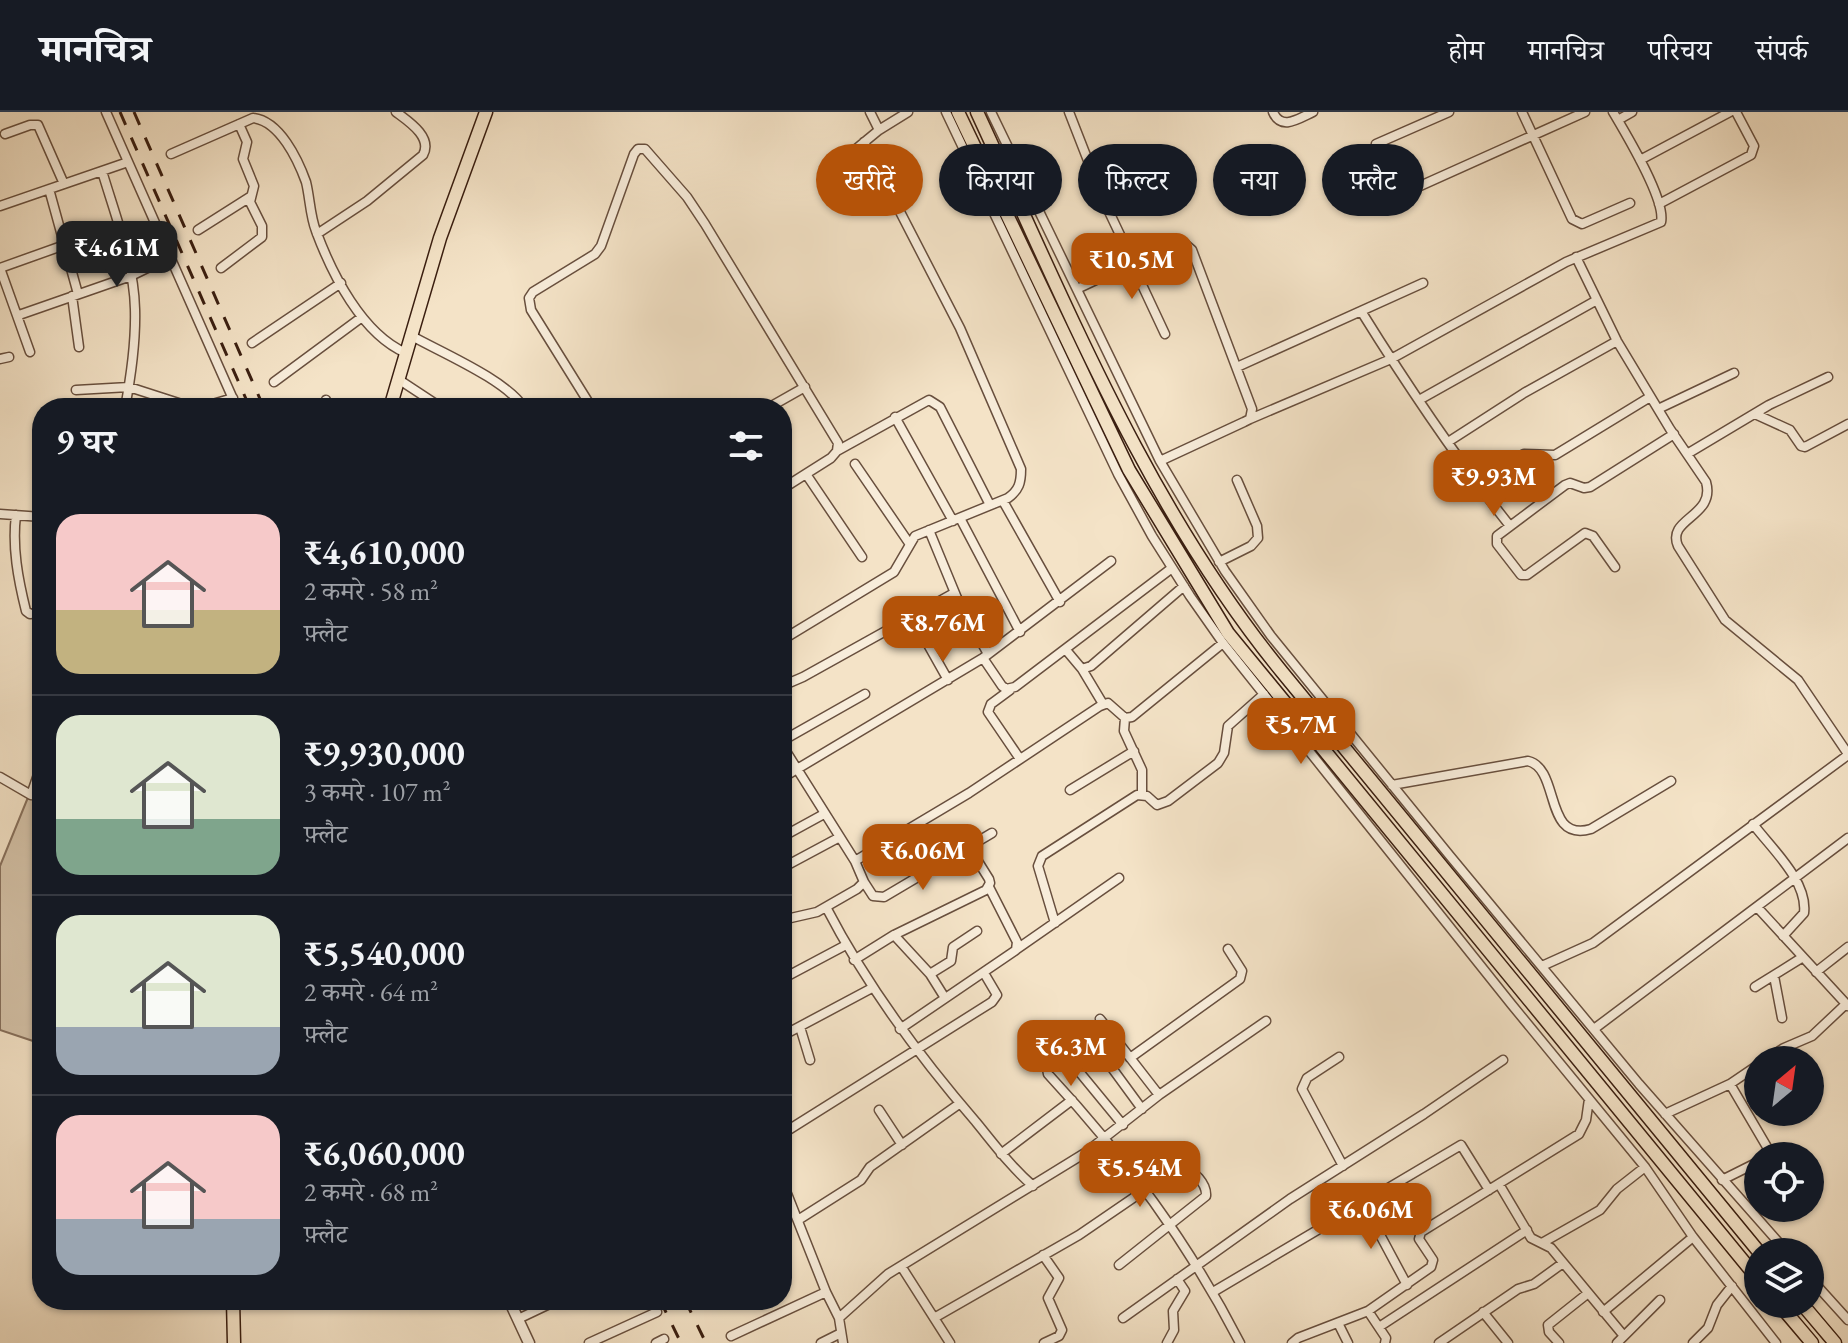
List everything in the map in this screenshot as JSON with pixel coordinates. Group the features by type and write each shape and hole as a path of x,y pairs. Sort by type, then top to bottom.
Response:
{"main road":[{"path":"393,398 447,215 486,112"},
{"path":"958,112 1129,470 1228,633 1744,1262"},
{"path":"977,112 1121,418 1179,524 1224,596 1274,663 1747,1238"},
{"path":"233,1310 234,1343"},
{"path":"1791,1318 1812,1343"},
{"path":"1814,1318 1835,1343"}],"street":[{"path":"106,112 233,398"},
{"path":"317,234 367,201 423,155 425,143 417,130 396,112"},
{"path":"870,112 879,130"},
{"path":"862,144 908,112"},
{"path":"946,112 1118,474 1184,586 1223,643 1645,1167 1693,1237 1776,1343"},
{"path":"991,112 1160,461 1219,562 1271,636 1392,785 1665,1114 1774,1238"},
{"path":"1069,112 1165,334"},
{"path":"1273,112 1284,124 1313,112"},
{"path":"1376,144 1449,112"},
{"path":"1522,112 1576,223 1588,222 1630,203"},
{"path":"1424,185 1585,112"},
{"path":"1160,461 1391,359 1476,309 1576,257 1657,225 1662,218 1659,204 1616,116 1632,112"},
{"path":"1640,160 1730,112"},
{"path":"1659,204 1751,155 1754,146 1736,112"},
{"path":"171,154 253,118 259,118 277,131 296,158 305,179 317,234 341,283 377,336 406,353"},
{"path":"221,268 262,237 262,226 251,205 254,186 243,159 247,142 239,124"},
{"path":"5,134 38,125 64,184"},
{"path":"792,634 894,572 915,536 1003,501 1016,492 1021,481 1021,469 960,328 864,142"},
{"path":"586,398 531,310 529,298 533,292 595,254 601,246 634,154 638,149 645,149 687,197 834,434 837,451"},
{"path":"0,206 128,162"},
{"path":"102,171 131,276 135,308 127,398"},
{"path":"49,189 75,295 79,347"},
{"path":"198,230 250,197"},
{"path":"30,352 0,268 118,226"},
{"path":"1077,289 1131,258 1143,260 1178,243 1188,246 1237,367 1252,409 1250,419"},
{"path":"19,315 131,276 170,257"},
{"path":"1542,966 1593,943 1848,755 1798,680 1725,620 1678,546 1676,531 1701,508 1708,496 1706,482 1617,341 1576,257"},
{"path":"252,343 341,283"},
{"path":"1237,367 1423,283"},
{"path":"1419,400 1597,300"},
{"path":"1361,311 1476,484 1510,526"},
{"path":"274,382 362,317"},
{"path":"410,335 494,381 516,398"},
{"path":"1448,442 1513,400 1617,341"},
{"path":"1658,409 1734,373"},
{"path":"1687,454 1755,414 1828,377"},
{"path":"398,379 427,398"},
{"path":"76,390 129,387 164,398"},
{"path":"786,398 805,387"},
{"path":"1476,484 1524,454 1555,455 1650,397"},
{"path":"792,483 837,451 895,417 924,401 935,402 990,505"},
{"path":"1755,414 1790,430 1805,447 1848,424"},
{"path":"895,417 1020,632"},
{"path":"1615,567 1593,536 1585,533 1527,575 1521,575 1496,539 1565,485 1575,483 1584,488 1590,487 1674,434"},
{"path":"855,464 909,543"},
{"path":"806,474 862,557"},
{"path":"1219,562 1251,546 1258,538 1257,526 1237,480"},
{"path":"1003,501 1060,602"},
{"path":"0,514 32,516"},
{"path":"16,515 14,540 18,580 26,611 32,614"},
{"path":"929,530 954,593 986,656 1002,686 1011,689"},
{"path":"792,772 986,656 1111,561"},
{"path":"1020,759 988,712 991,704 1172,568"},
{"path":"1082,669 1091,666 1184,586"},
{"path":"792,682 954,593"},
{"path":"912,616 948,680"},
{"path":"1125,718 1132,717 1223,643"},
{"path":"1066,650 1082,669 1103,704"},
{"path":"792,737 865,694"},
{"path":"1142,794 1157,805 1163,805 1218,763 1224,753 1228,726 1264,694"},
{"path":"855,861 969,793 1103,704 1111,705 1125,718"},
{"path":"1125,718 1124,731 1142,770 1142,794"},
{"path":"1070,790 1134,751"},
{"path":"792,762 855,861 873,896 884,897 992,833"},
{"path":"1392,785 1534,762 1541,769 1563,821 1568,829 1576,832 1591,829 1671,781"},
{"path":"0,777 31,795 32,792"},
{"path":"1055,923 1038,866 1039,860 1048,851 1142,794"},
{"path":"792,832 824,814"},
{"path":"1753,824 1795,879 1803,897 1805,910 1801,919 1783,936"},
{"path":"792,863 838,838"},
{"path":"1594,1029 1848,838"},
{"path":"969,847 989,879 989,887 1017,942 1016,950"},
{"path":"900,1029 1119,878"},
{"path":"792,918 826,907 864,882"},
{"path":"854,960 894,935 931,919 989,887"},
{"path":"826,907 854,960 900,1029 1001,1154 1033,1186"},
{"path":"1757,907 1847,1005 1812,1036 1792,1046"},
{"path":"930,974 951,961 953,947 977,931"},
{"path":"894,935 930,974 945,998"},
{"path":"792,974 846,945"},
{"path":"1816,972 1848,947"},
{"path":"1130,1058 1240,979 1242,971 1228,949"},
{"path":"1755,987 1803,957"},
{"path":"792,1128 950,1031 996,999 996,991 984,973"},
{"path":"1774,976 1782,1018"},
{"path":"792,1031 872,988"},
{"path":"1100,1019 1159,1095"},
{"path":"839,1318 901,1266 1033,1186 1106,1137 1159,1095 1266,1021"},
{"path":"800,1027 810,1060"},
{"path":"1044,1029 1123,1125"},
{"path":"1090,1038 1142,1109"},
{"path":"1061,1050 1050,1058 1045,1068 1106,1137 1146,1190 1198,1264 1240,1343"},
{"path":"1339,1057 1307,1078 1302,1089 1343,1166"},
{"path":"1123,1318 1198,1264 1503,1060"},
{"path":"1665,1114 1744,1074"},
{"path":"1730,1084 1764,1142"},
{"path":"1292,1343 1368,1311 1407,1285 1433,1263 1419,1239 1421,1232 1579,1134 1586,1120 1589,1099"},
{"path":"1001,1154 1072,1100"},
{"path":"798,1220 861,1180 870,1167 959,1104"},
{"path":"879,1110 902,1145"},
{"path":"1213,1292 1461,1145 1489,1190"},
{"path":"934,1318 1079,1235 1182,1167 1192,1171 1205,1186 1206,1196 1119,1265"},
{"path":"1542,1243 1600,1210 1622,1184 1645,1167"},
{"path":"1722,1180 1744,1169"},
{"path":"1499,1184 1531,1238 1551,1248 1603,1312 1620,1340 1660,1300"},
{"path":"1363,1203 1407,1285"},
{"path":"792,1205 839,1318 841,1339 821,1343"},
{"path":"1379,1327 1527,1230"},
{"path":"1603,1312 1693,1237"},
{"path":"1043,1255 1059,1278 1048,1298 1062,1330 1059,1336 1044,1343"},
{"path":"1439,1343 1518,1289 1540,1280 1563,1263"},
{"path":"901,1266 950,1343"},
{"path":"1167,1343 1174,1330 1173,1311 1185,1291 1177,1279"},
{"path":"1693,1343 1708,1328 1717,1305 1732,1286"},
{"path":"792,1308 826,1292"},
{"path":"1824,1293 1848,1320"},
{"path":"1559,1343 1549,1332 1548,1325 1587,1294"},
{"path":"514,1310 529,1343"},
{"path":"518,1319 537,1310"},
{"path":"731,1336 787,1310"},
{"path":"1368,1311 1386,1338 1385,1343"},
{"path":"589,1343 657,1312"},
{"path":"1483,1312 1508,1343"},
{"path":"1338,1323 1348,1343"},
{"path":"1059,1336 1068,1343"}],"shaded area":[{"path":"32,788 32,1041 0,1030 0,866"}],"railway":[{"path":"120,112 246,398"},
{"path":"134,112 260,398"},
{"path":"665,1310 681,1343"},
{"path":"690,1310 706,1343"}]}
